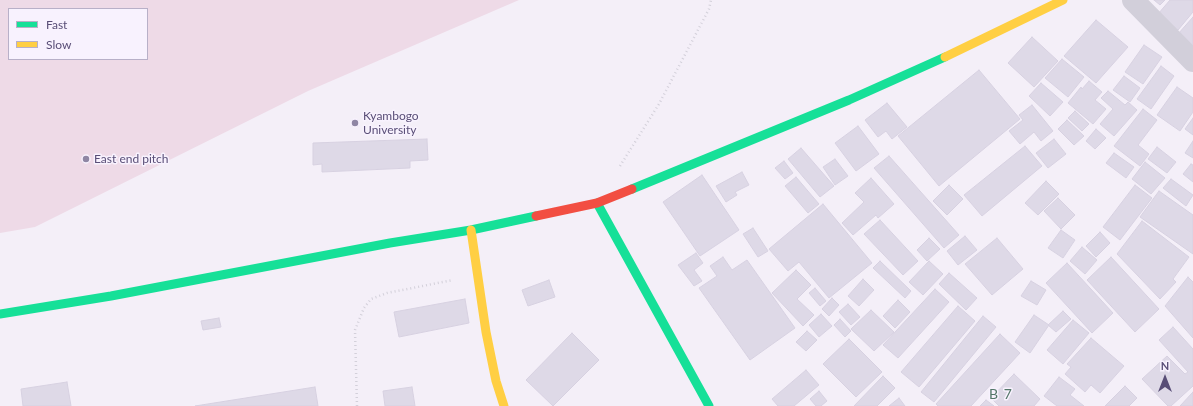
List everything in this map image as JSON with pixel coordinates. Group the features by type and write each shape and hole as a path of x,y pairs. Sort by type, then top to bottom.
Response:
{"street":[{"path":"0,314 111,296 390,243 471,230 596,203 701,162 848,100 968,47 1063,0"},
{"path":"1133,0 1193,61"},
{"path":"596,203 708,406"},
{"path":"471,230 477,275 496,381 504,406"}],"path":[{"path":"617,170 659,104 709,9 711,0"},
{"path":"357,406 355,330 364,308 371,299 387,293 477,275"}],"shaded area":[{"name":"East end pitch","path":"0,0 519,0 308,91 35,227 0,233"}],"building":[{"path":"1154,0 1165,0 1160,5"},
{"path":"1170,0 1193,0 1193,12 1178,30 1158,14"},
{"path":"1193,17 1193,48 1178,34"},
{"path":"1096,20 1128,47 1096,83 1064,56"},
{"path":"1032,37 1058,61 1034,87 1008,63"},
{"path":"1144,45 1162,57 1143,84 1125,72"},
{"path":"1062,59 1084,77 1068,97 1045,78"},
{"path":"1161,66 1174,76 1151,109 1137,99"},
{"path":"979,70 1020,119 939,186 898,136"},
{"path":"1124,76 1140,88 1130,102 1113,90"},
{"path":"1089,81 1102,92 1095,100 1106,109 1093,124 1068,103 1081,87 1082,89"},
{"path":"1041,83 1063,102 1050,116 1029,96"},
{"path":"1177,87 1193,98 1193,112 1180,131 1157,115"},
{"path":"1108,91 1125,105 1128,102 1137,110 1114,136 1100,124 1113,109 1101,98"},
{"path":"887,103 907,127 892,139 886,131 878,137 865,120"},
{"path":"1032,105 1053,131 1041,141 1034,132 1020,144 1009,131 1023,120 1019,115"},
{"path":"1143,109 1157,120 1138,145 1149,154 1140,166 1114,146"},
{"path":"1075,111 1089,124 1082,131 1068,118"},
{"path":"1193,118 1193,135 1185,129"},
{"path":"1067,120 1084,136 1074,145 1058,129"},
{"path":"858,126 879,154 856,171 835,143"},
{"path":"1096,129 1106,138 1095,149 1086,141"},
{"path":"427,139 428,160 410,161 410,168 322,172 322,164 313,165 313,143"},
{"path":"1054,139 1066,154 1048,168 1036,153"},
{"path":"1193,141 1193,158 1185,153"},
{"path":"1025,146 1042,166 982,216 964,195"},
{"path":"1157,147 1176,162 1167,173 1148,159"},
{"path":"801,148 834,186 820,197 788,159"},
{"path":"1114,153 1134,167 1126,178 1106,163"},
{"path":"889,156 959,235 944,248 874,168"},
{"path":"835,159 848,176 835,185 823,167"},
{"path":"784,161 793,173 785,179 775,168"},
{"path":"1145,162 1165,178 1151,194 1132,179"},
{"path":"1191,164 1193,165 1193,182 1183,174"},
{"path":"742,172 749,185 735,192 737,195 726,202 716,186"},
{"path":"702,175 739,230 700,256 663,202"},
{"path":"796,177 819,204 808,213 785,186"},
{"path":"871,178 894,204 878,218 876,215 853,235 842,223 864,202 855,193"},
{"path":"1171,179 1193,195 1186,206 1163,188"},
{"path":"1046,181 1059,194 1038,215 1025,203"},
{"path":"949,185 963,199 947,215 933,201"},
{"path":"1135,185 1152,198 1120,240 1103,227"},
{"path":"1159,191 1193,215 1193,254 1140,217"},
{"path":"1058,198 1075,215 1061,229 1044,211"},
{"path":"823,204 872,263 829,298 799,262 788,271 769,249"},
{"path":"880,220 918,261 903,275 864,234"},
{"path":"1142,221 1189,257 1173,279 1176,282 1160,299 1117,254"},
{"path":"753,228 768,251 758,257 743,234"},
{"path":"1061,230 1075,240 1063,258 1048,248"},
{"path":"1100,232 1110,243 1096,257 1086,246"},
{"path":"965,236 977,250 958,265 947,251"},
{"path":"929,238 940,249 927,261 917,250"},
{"path":"997,238 1023,269 992,295 965,264"},
{"path":"1082,247 1097,260 1085,274 1070,261"},
{"path":"696,253 703,263 694,270 702,281 694,286 678,265"},
{"path":"723,257 732,270 747,260 795,328 750,360 699,288 717,276 710,266"},
{"path":"1111,257 1159,309 1135,332 1087,280"},
{"path":"880,261 911,291 905,298 873,268"},
{"path":"929,261 943,274 923,295 909,282"},
{"path":"1067,263 1113,313 1092,333 1046,283"},
{"path":"796,270 811,285 797,299 814,315 803,326 772,293"},
{"path":"949,273 977,298 966,310 939,284"},
{"path":"1188,277 1193,282 1193,338 1165,306"},
{"path":"863,279 874,290 859,306 848,296"},
{"path":"549,280 555,297 528,306 522,290"},
{"path":"1031,281 1046,290 1037,305 1021,296"},
{"path":"815,288 826,301 820,306 809,293"},
{"path":"935,289 949,302 898,358 883,345"},
{"path":"832,298 839,305 829,316 822,309"},
{"path":"465,299 469,323 399,337 394,312"},
{"path":"898,300 910,312 895,328 883,316"},
{"path":"848,304 860,317 851,325 839,312"},
{"path":"958,306 975,321 919,387 901,372"},
{"path":"871,310 894,332 874,351 851,329"},
{"path":"1063,311 1071,319 1056,332 1048,325"},
{"path":"821,314 832,326 819,337 809,325"},
{"path":"1034,315 1049,325 1030,353 1015,342"},
{"path":"983,316 996,327 934,402 921,392"},
{"path":"219,318 221,327 203,330 201,321"},
{"path":"840,319 851,331 845,337 834,325"},
{"path":"1073,320 1089,333 1063,364 1047,350"},
{"path":"1173,327 1193,349 1193,386 1171,406 1168,406 1142,379 1167,356 1185,374 1188,372 1159,340"},
{"path":"807,331 817,340 806,351 796,342"},
{"path":"572,333 599,360 553,406 526,380"},
{"path":"1000,334 1020,353 971,406 938,406 936,404"},
{"path":"1091,338 1124,366 1100,393 1091,385 1085,392 1065,374 1071,367 1067,364"},
{"path":"849,339 882,372 856,397 823,364"},
{"path":"806,370 819,385 794,406 778,406 772,399"},
{"path":"1014,374 1040,399 1034,406 999,406 991,398"},
{"path":"883,376 895,388 877,406 854,406"},
{"path":"1059,377 1075,389 1070,395 1084,406 1057,406 1044,396"},
{"path":"67,382 71,406 23,406 21,389"},
{"path":"1125,386 1137,398 1129,406 1105,406"},
{"path":"315,387 318,406 195,406"},
{"path":"412,387 415,406 385,406 383,391"},
{"path":"819,391 827,401 821,406 816,406 810,399"},
{"path":"1193,392 1193,406 1180,406"},
{"path":"899,398 905,406 889,406"},
{"path":"986,400 994,406 980,406"}],"traffic: fast":[{"path":"632,189 849,100 945,57"},
{"path":"597,203 709,406"},
{"path":"0,314 111,296 390,243 471,230 536,216"}],"traffic: slow":[{"path":"945,57 1063,0"},
{"path":"471,230 486,332 496,381 504,406"}],"traffic: jam":[{"path":"536,216 597,203 632,189"}],"place":[{"name":"Kyambogo University","path":"355,123"},
{"name":"East end pitch","path":"86,159"}],"district":[{"name":"B 7","path":"1001,394"}]}
